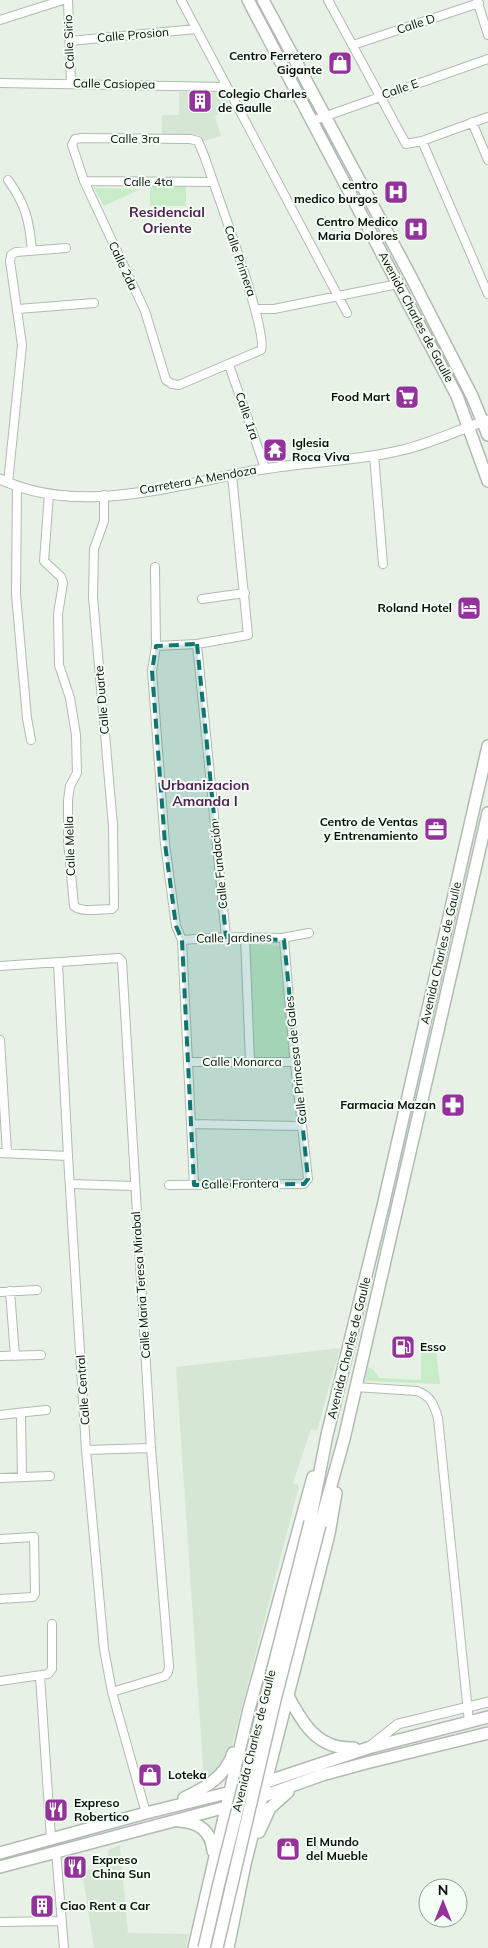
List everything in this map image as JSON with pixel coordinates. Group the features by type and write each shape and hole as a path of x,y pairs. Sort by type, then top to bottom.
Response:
{"main road":[{"name":"Avenida Charles de Gaulle","path":"248,0 457,396 470,426 488,481"},
{"name":"Avenida Charles de Gaulle","path":"263,0 486,421 488,435"},
{"path":"324,143 336,139"},
{"name":"Avenida Charles de Gaulle","path":"217,1948 315,1524 327,1436 487,754"},
{"name":"Avenida Charles de Gaulle","path":"204,1948 315,1524 344,1439 488,813"},
{"path":"454,892 469,894"},
{"path":"194,1948 212,1863 249,1709 304,1504 327,1436"},
{"path":"228,1948 262,1797 329,1534 344,1439"},
{"path":"288,1696 312,1732 329,1745 340,1749 368,1748"},
{"path":"163,1808 200,1790 227,1767 249,1709"},
{"path":"0,1853 163,1808 229,1793 368,1748 488,1717"},
{"path":"0,1867 262,1797 322,1775 488,1733"},
{"path":"246,1864 273,1804 292,1790 322,1775"},
{"path":"167,1822 191,1822 204,1829 212,1844 212,1863"}],"street":[{"path":"0,20 64,0"},
{"name":"Calle Sirio","path":"68,0 71,83"},
{"path":"181,0 347,313"},
{"path":"328,0 404,142 408,144 422,141 488,116"},
{"path":"478,2 488,34"},
{"name":"Calle D","path":"353,45 478,2"},
{"name":"Calle Prosion","path":"70,41 196,29"},
{"name":"Calle E","path":"312,121 488,59"},
{"name":"Calle Casiopea","path":"0,83 227,87"},
{"path":"472,122 488,160"},
{"name":"Calle 3ra","path":"72,141 82,138 180,139 198,141"},
{"name":"Calle 2da","path":"72,141 84,181 145,311 166,380 172,384 179,384 229,365"},
{"name":"Calle Primera","path":"198,141 256,309 263,338 261,350 229,365"},
{"path":"422,141 488,292"},
{"path":"8,180 22,200 29,219 32,250"},
{"name":"Calle 4ta","path":"84,181 213,182"},
{"path":"31,740 26,718 9,483 22,345 10,261 11,255 16,252 66,248"},
{"path":"256,309 274,310 398,284"},
{"path":"18,310 94,303"},
{"name":"Calle 1ra","path":"229,365 265,468"},
{"name":"Carretera A Mendoza","path":"9,483 49,494 73,498 104,495 265,468 374,455 429,443 486,421"},
{"path":"374,455 383,564"},
{"path":"156,646 197,644 248,635 232,475"},
{"name":"Calle Mella","path":"49,494 44,561 61,576 63,583 58,614 59,665 70,698 76,735 77,773 70,786 68,841 74,906"},
{"name":"Calle Duarte","path":"74,906 78,909 112,909 114,907 113,826 93,597 94,549 104,521 104,495"},
{"path":"155,567 156,646 152,671 165,844 176,926 182,940 194,1184"},
{"path":"202,598 245,593"},
{"name":"Calle Fundación","path":"197,644 226,937"},
{"name":"Calle Jardines","path":"182,940 226,937 283,939 309,933"},
{"path":"245,937 250,1062"},
{"name":"Calle Princesa de Gales","path":"283,939 308,1179"},
{"name":"Calle Maria Teresa Mirabal","path":"0,966 119,958 122,961 134,1186 168,1672 157,1680 112,1692"},
{"name":"Calle Central","path":"58,963 86,1450 104,1649 112,1692 146,1813"},
{"path":"0,1040 4,1153 68,1156"},
{"name":"Calle Monarca","path":"189,1062 295,1062"},
{"path":"192,1124 302,1126"},
{"name":"Calle Frontera","path":"169,1185 304,1184 308,1179"},
{"path":"70,1184 134,1186"},
{"path":"0,1292 37,1290"},
{"path":"10,1291 15,1356"},
{"path":"0,1356 41,1355"},
{"path":"355,1387 418,1391 426,1394 432,1402 438,1418 469,1722"},
{"path":"0,1415 19,1415 46,1410"},
{"path":"19,1415 22,1477"},
{"path":"86,1450 151,1448"},
{"path":"0,1478 50,1476"},
{"path":"0,1539 33,1536 35,1538 35,1594 33,1597 0,1599"},
{"path":"0,1681 48,1674 52,1669 52,1624"},
{"path":"40,1676 51,1839"},
{"path":"368,1748 398,1724 488,1702"},
{"path":"56,1851 64,1948"},
{"path":"0,1922 62,1921"}],"highlighted area":[{"path":"197,644 226,937 284,940 308,1179 304,1184 194,1185 182,940 176,926 165,844 152,671 156,646"}],"shaded area":[{"path":"179,92 223,92 230,107 215,116 221,136 204,141 199,135 162,135 162,115 179,115"},
{"path":"340,1348 317,1431 311,1429 293,1483 299,1486 232,1745 222,1763 204,1781 176,1367"},
{"path":"120,1845 128,1933 189,1934 186,1948 94,1948 82,1872 108,1864 108,1850"}],"green space":[{"path":"150,187 186,187 186,206 150,206"},
{"path":"94,188 141,189 104,206"},
{"path":"249,944 282,946 292,1058 253,1059"},
{"path":"436,1351 440,1384 365,1381 368,1367 373,1369 379,1378 421,1380 421,1353"}],"place":[{"name":"Centro Ferretero Gigante","path":"340,63"},
{"name":"Colegio Charles de Gaulle","path":"200,101"},
{"name":"centro medico burgos","path":"396,192"},
{"name":"Centro Medico Maria Dolores","path":"416,229"},
{"name":"Food Mart","path":"407,397"},
{"name":"Iglesia Roca Viva","path":"275,450"},
{"name":"Roland Hotel","path":"469,608"},
{"name":"Centro de Ventas y Entrenamiento","path":"436,829"},
{"name":"Farmacia Mazan","path":"453,1105"},
{"name":"Esso","path":"403,1347"},
{"name":"Loteka","path":"150,1775"},
{"name":"Expreso Robertico","path":"56,1810"},
{"name":"El Mundo del Mueble","path":"288,1849"},
{"name":"Expreso China Sun","path":"75,1867"},
{"name":"Ciao Rent a Car","path":"42,1906"}],"district":[{"name":"Residencial Oriente","path":"167,220"},
{"name":"Urbanizacion Amanda I","path":"205,794"}]}
